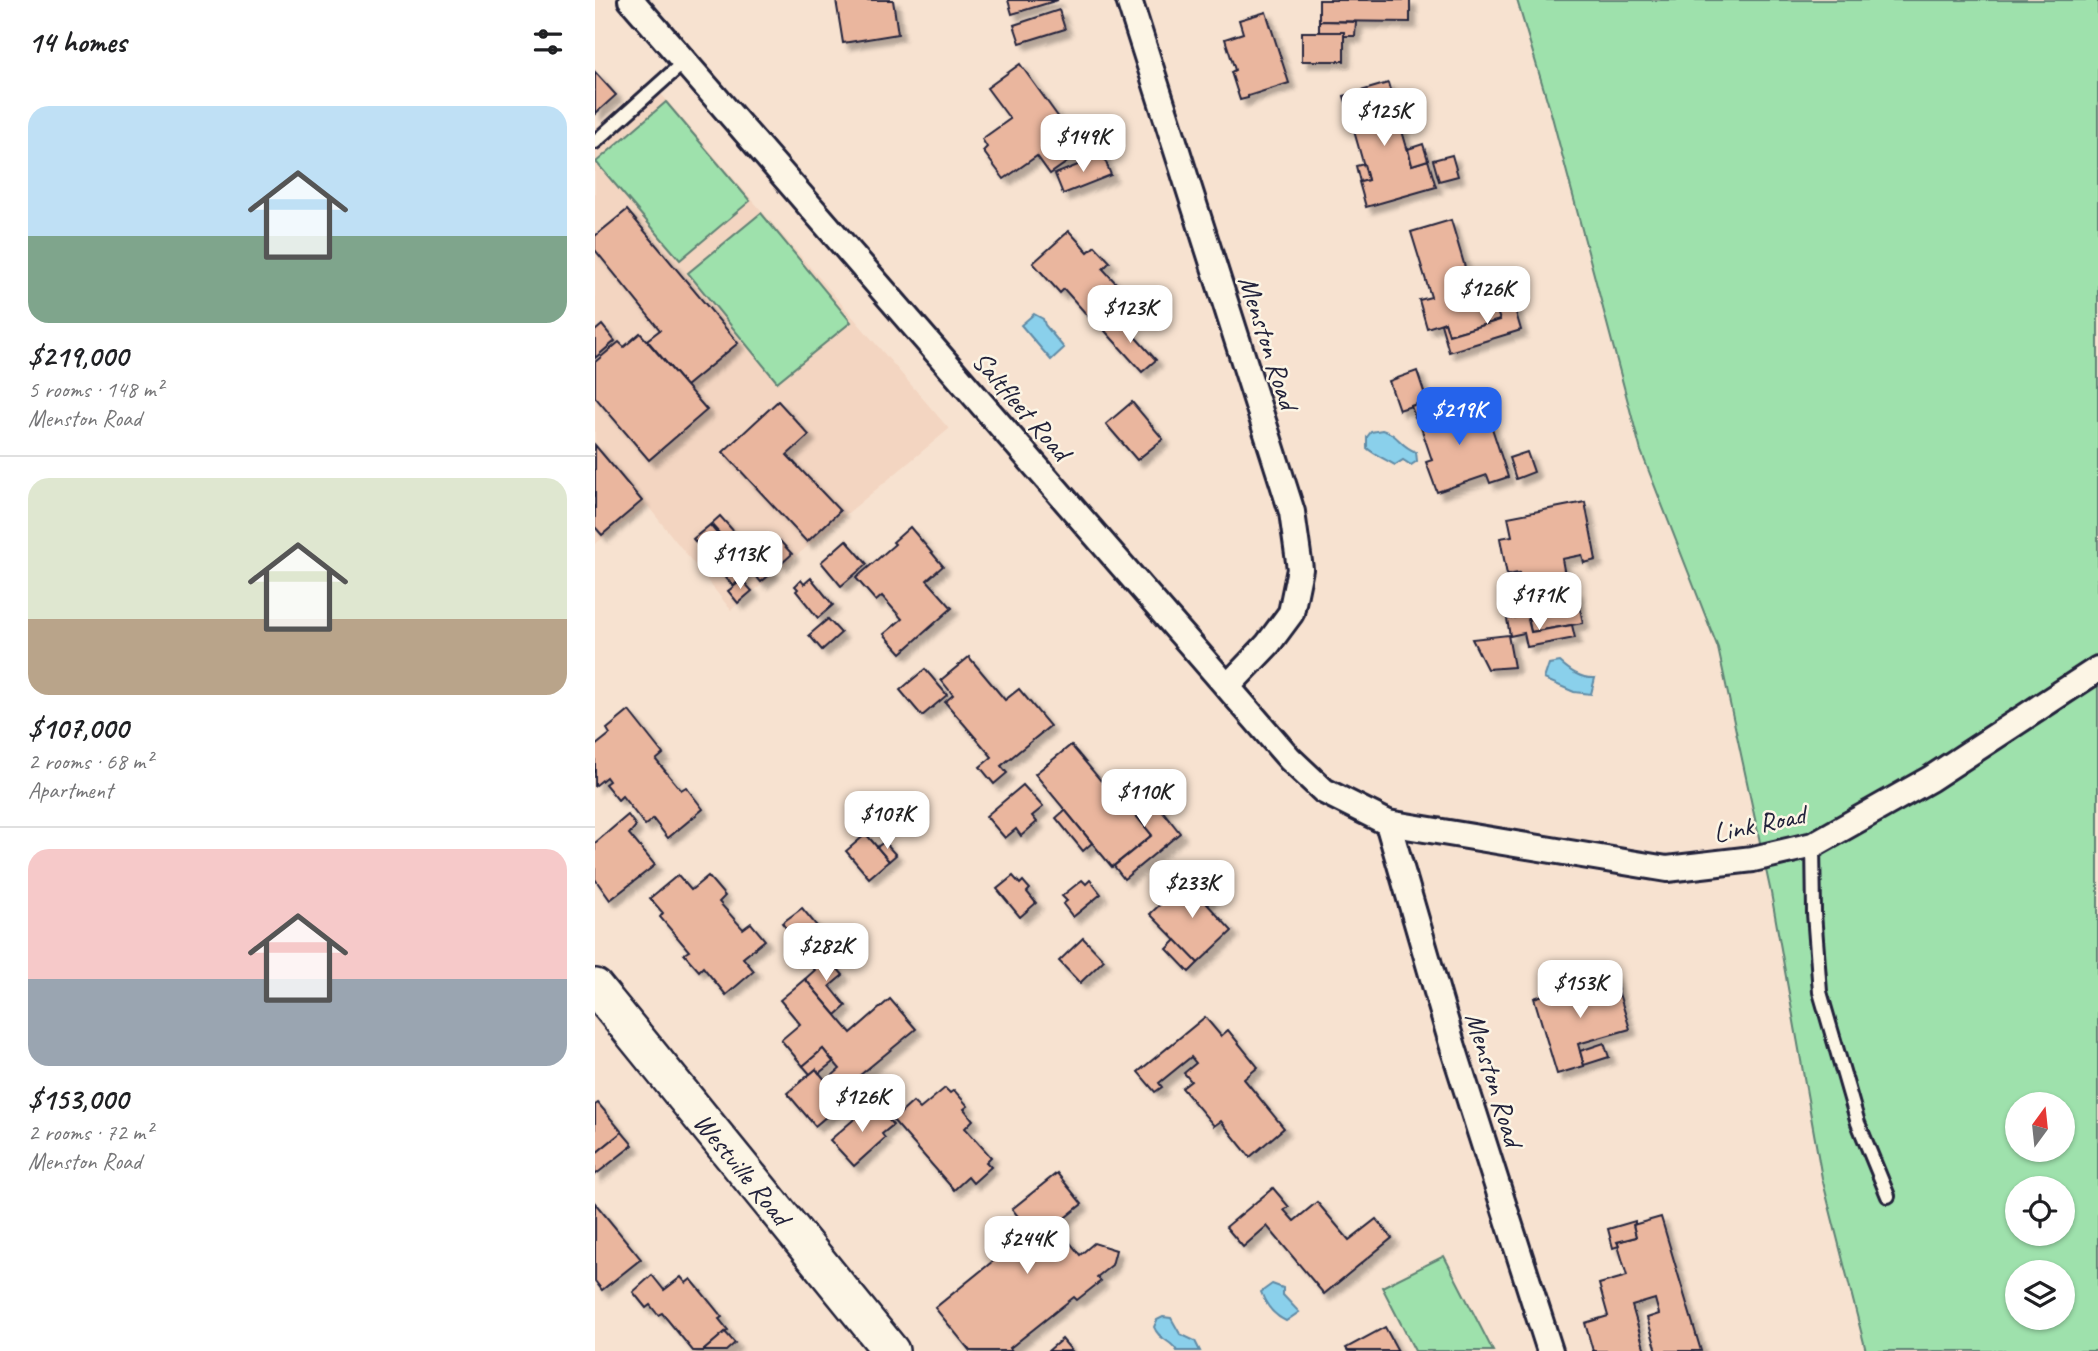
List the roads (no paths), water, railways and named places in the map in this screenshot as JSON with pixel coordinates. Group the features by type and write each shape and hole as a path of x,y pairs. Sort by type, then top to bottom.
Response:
{"street":[{"name":"Saltfleet Road","path":"631,0 1290,759 1324,791 1388,823"},
{"name":"Menston Road","path":"1129,0 1292,512 1300,569 1291,613 1268,644 1228,686"},
{"name":"Link Road","path":"1388,823 1667,869 1753,859 1813,845 1930,779 2098,669"},
{"name":"Menston Road","path":"1388,823 1453,1047 1547,1349"},
{"name":"Westville Road","path":"595,986 891,1351"}],"lane":[{"path":"595,142 685,61"},
{"path":"1813,845 1814,913 1820,992 1858,1123 1888,1196"}],"water":[{"path":"1034,314 1043,319 1064,348 1051,360 1021,325"},
{"path":"1382,430 1416,452 1417,461 1411,465 1403,460 1395,465 1367,448 1367,437 1371,432"},
{"path":"1560,662 1576,674 1595,678 1591,694 1574,692 1544,679 1549,664"},
{"path":"1272,1284 1283,1288 1283,1295 1299,1312 1286,1321 1271,1310 1261,1292"},
{"path":"1163,1317 1171,1318 1180,1334 1195,1341 1200,1351 1177,1351 1159,1335 1154,1327 1157,1320"}]}
